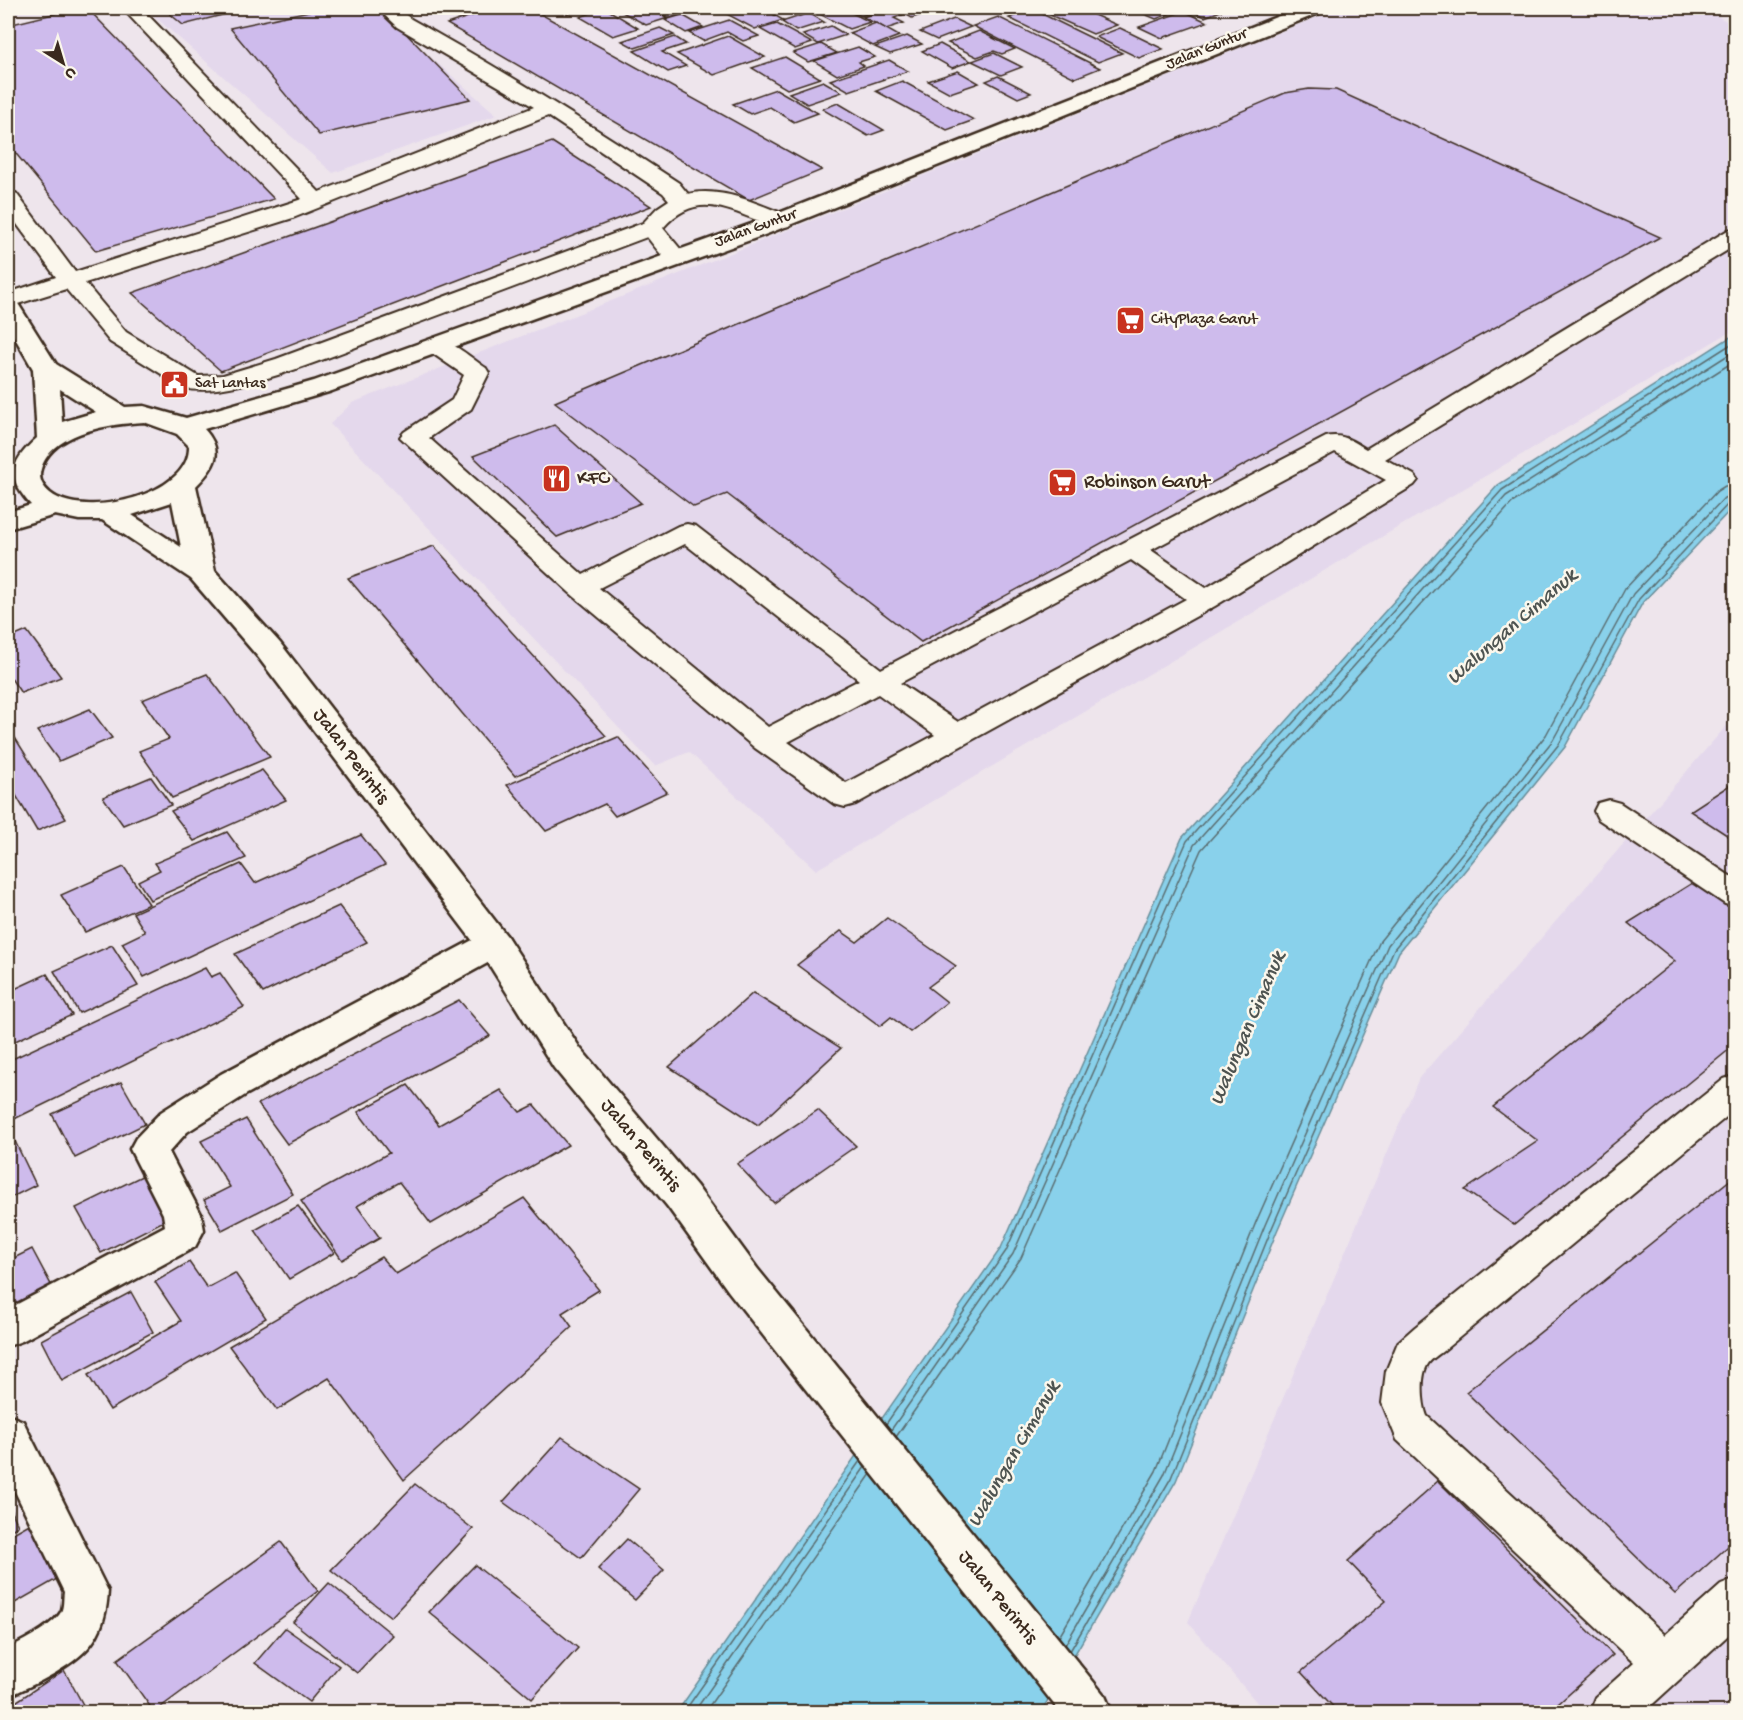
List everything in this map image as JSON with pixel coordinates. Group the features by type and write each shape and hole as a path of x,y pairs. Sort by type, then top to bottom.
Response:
{"street":[{"name":"Jalan Guntur","path":"187,426 323,386 781,220 1316,8"},
{"path":"8,307 46,369 119,415"},
{"path":"46,369 50,440"},
{"path":"144,414 166,417 187,426 200,439 202,456 195,471 182,484 149,502 108,511 80,512 56,506 17,487 35,453 50,440 82,424 119,415 144,414"},
{"name":"Jalan Perintis","path":"182,484 201,573"},
{"path":"8,521 56,506"},
{"name":"Jalan Perintis","path":"108,511 201,573 269,650 494,944 567,1058 682,1196 743,1280 1089,1713"},
{"path":"8,1329 181,1236 185,1230 182,1214 149,1149 174,1122 234,1084 494,944"},
{"path":"8,1434 86,1591 85,1609 79,1625 66,1638 8,1674"}],"lane":[{"path":"131,8 315,201"},
{"path":"386,8 404,23 507,81 549,108 670,188 682,201"},
{"path":"8,300 285,213 549,108"},
{"path":"8,198 69,279 118,337 193,383 225,382 285,364 651,228 660,215 682,201 704,198 730,201 781,220"},
{"path":"651,228 676,257"},
{"path":"1367,459 1736,235"},
{"path":"436,346 477,373 462,404 413,437 580,586 766,741 845,797 1205,600 1406,480 1335,442 766,741"},
{"path":"580,586 687,532 878,681 956,735"},
{"path":"1132,549 1205,600"},
{"path":"1609,811 1736,896"},
{"path":"1666,1664 1412,1427 1402,1403 1406,1371 1412,1354 1429,1338 1736,1089"},
{"path":"1612,1713 1736,1599"}],"shaded area":[{"path":"145,8 374,8 497,115 333,173"},
{"path":"1340,8 1703,8 1735,26 1735,329 816,870 689,752 655,766 330,424 352,403"},
{"path":"1735,716 1735,1712 1265,1712 1188,1622 1419,1078"}],"water":[{"name":"Walungan Cimanuk","path":"1735,334 1735,505 1643,602 1565,747 1399,952 1277,1231 1176,1481 1041,1712 677,1712 1001,1248 1182,838 1498,485"}],"building":[{"path":"78,8 87,8 274,199 96,251 8,144 8,25"},
{"path":"163,8 250,8 183,25"},
{"path":"323,8 381,8 470,99 319,135 230,28"},
{"path":"495,8 530,8 822,170 749,200 447,24"},
{"path":"557,8 590,8 568,14"},
{"path":"605,8 638,28 613,36 580,17"},
{"path":"615,8 650,8 668,18 646,25"},
{"path":"652,8 685,8 691,11 670,18"},
{"path":"742,8 794,8 774,15 783,20 755,29 725,13"},
{"path":"808,8 842,8 870,22 849,29"},
{"path":"845,8 878,8 880,9 861,16"},
{"path":"889,8 926,8 933,11 912,18 905,14 894,18 904,23 886,29 863,17"},
{"path":"1068,8 1078,8 1117,25 1093,34 1050,15"},
{"path":"1130,8 1173,8 1179,10 1156,19"},
{"path":"1184,8 1216,8 1223,10 1205,17"},
{"path":"1032,9 1122,53 1098,62 1009,18"},
{"path":"1184,11 1207,22 1162,38 1139,27"},
{"path":"809,13 824,22 796,31 782,22"},
{"path":"682,15 703,27 686,33 665,20"},
{"path":"998,17 1100,68 1075,78 973,26"},
{"path":"954,19 971,27 937,40 920,32"},
{"path":"729,20 759,36 743,41 727,32 703,41 689,33"},
{"path":"876,23 899,36 873,46 849,33"},
{"path":"777,24 812,43 795,49 760,29"},
{"path":"831,26 846,35 818,44 803,35"},
{"path":"660,28 674,35 635,48 622,41"},
{"path":"1120,28 1163,49 1139,58 1096,37"},
{"path":"979,31 1015,49 1002,54 994,51 977,57 948,43"},
{"path":"728,36 765,57 714,75 677,54"},
{"path":"907,36 922,44 890,54 875,47"},
{"path":"675,37 686,44 662,52 686,66 668,72 634,51"},
{"path":"821,44 837,53 808,62 793,53"},
{"path":"940,44 971,61 952,68 922,51"},
{"path":"858,47 875,57 859,62 864,66 837,75 814,61"},
{"path":"994,53 1022,67 1001,75 972,61"},
{"path":"785,57 820,78 787,89 752,68"},
{"path":"889,60 908,71 849,91 830,80"},
{"path":"958,71 979,83 950,93 928,81"},
{"path":"998,76 1031,93 1018,98 986,81"},
{"path":"823,81 842,92 807,104 789,93"},
{"path":"902,81 974,120 947,130 876,91"},
{"path":"776,89 818,113 794,122 770,107 750,114 733,104"},
{"name":"CityPlaza Garut","path":"1309,89 1336,90 1660,237 921,642 727,494 694,507 555,402 1285,93"},
{"path":"838,103 884,130 868,136 822,109"},
{"path":"552,142 651,206 221,371 132,293"},
{"name":"KFC","path":"554,425 641,503 557,537 473,456"},
{"path":"434,546 606,736 515,776 348,578"},
{"path":"27,631 61,677 21,693 8,674 8,639"},
{"path":"207,674 270,757 172,798 139,751 169,739 142,700"},
{"path":"90,709 112,738 59,761 37,731"},
{"path":"12,733 66,819 37,831 8,782 8,735"},
{"path":"618,737 667,792 615,816 605,804 546,831 507,785"},
{"path":"262,770 286,800 194,841 171,811"},
{"path":"151,777 171,805 123,825 103,797"},
{"path":"1736,781 1736,841 1690,811"},
{"path":"227,832 246,858 150,900 138,881 160,870 155,863"},
{"path":"361,835 385,865 144,977 122,943 145,932 133,913 241,864 255,883"},
{"path":"124,867 149,904 85,932 61,895"},
{"path":"1694,882 1736,912 1736,1044 1514,1225 1465,1190 1538,1141 1493,1107 1675,961 1628,923"},
{"path":"339,906 367,942 263,993 235,954"},
{"path":"887,918 956,966 928,987 947,1002 910,1032 891,1017 880,1026 797,965 841,931 857,942"},
{"path":"112,945 138,986 79,1013 54,971"},
{"path":"205,968 211,977 220,973 244,1007 8,1122 8,1061"},
{"path":"47,974 72,1015 13,1042 8,1033 8,992"},
{"path":"753,993 841,1048 758,1125 669,1067"},
{"path":"459,1000 490,1036 287,1144 258,1104"},
{"path":"121,1082 145,1124 75,1158 52,1114"},
{"path":"408,1085 439,1125 501,1090 520,1112 534,1105 568,1145 431,1224 399,1182 357,1206 380,1238 342,1260 301,1201 389,1153 358,1112"},
{"path":"818,1110 856,1146 774,1203 737,1164"},
{"path":"246,1119 293,1194 222,1230 204,1200 230,1187 201,1141"},
{"path":"12,1135 36,1185 8,1199 8,1137"},
{"path":"148,1173 172,1217 101,1253 76,1208"},
{"path":"1736,1175 1736,1539 1675,1594 1466,1392"},
{"path":"524,1198 599,1290 562,1313 572,1327 404,1480 329,1378 277,1410 229,1346 381,1257 396,1274"},
{"path":"298,1206 334,1253 289,1279 255,1230"},
{"path":"32,1249 56,1294 8,1318 8,1261"},
{"path":"189,1262 207,1288 235,1273 266,1318 110,1410 88,1375 181,1321 155,1282"},
{"path":"131,1292 153,1332 62,1381 41,1340"},
{"path":"562,1437 639,1489 581,1558 503,1502"},
{"path":"1438,1481 1613,1655 1549,1712 1338,1712 1301,1672 1386,1601 1348,1561"},
{"path":"415,1484 473,1529 391,1617 331,1570"},
{"path":"8,1502 18,1526 8,1532"},
{"path":"31,1523 57,1579 8,1607 8,1536"},
{"path":"627,1539 664,1570 635,1600 598,1569"},
{"path":"281,1542 318,1591 154,1712 117,1660"},
{"path":"475,1565 578,1648 532,1699 429,1612"},
{"path":"329,1583 393,1635 357,1673 293,1622"},
{"path":"285,1628 339,1666 309,1702 255,1663"},
{"path":"64,1670 87,1712 8,1712 8,1707"}],"place":[{"name":"CityPlaza Garut","path":"1130,320"},
{"name":"Sat Lantas","path":"174,384"},
{"name":"KFC","path":"556,479"},
{"name":"Robinson Garut","path":"1063,483"}]}
